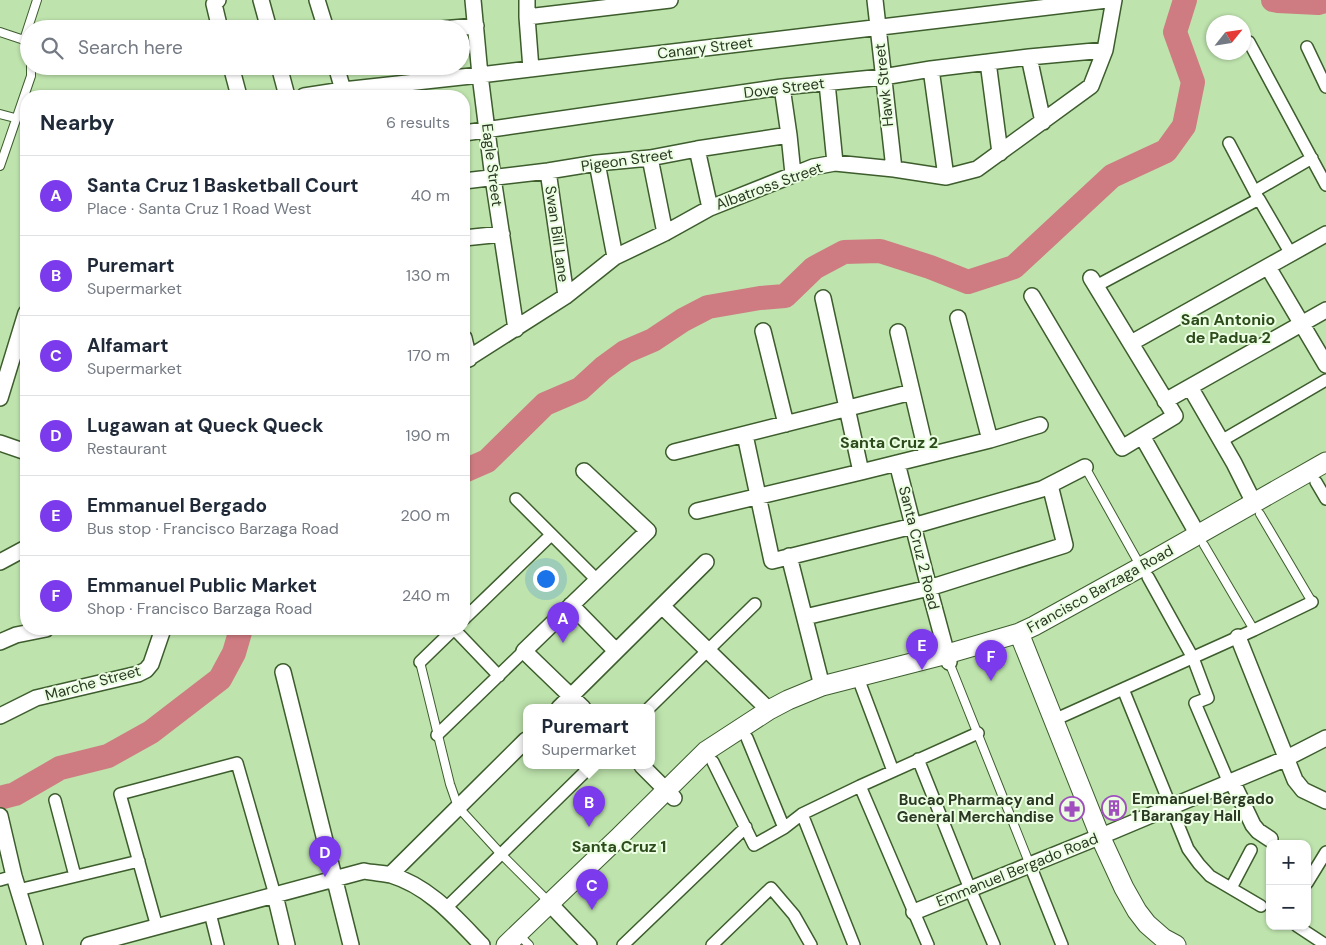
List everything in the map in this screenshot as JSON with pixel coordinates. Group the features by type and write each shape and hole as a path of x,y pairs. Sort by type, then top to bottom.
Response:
{"street":[{"path":"261,0 267,20"},
{"path":"317,0 323,20"},
{"name":"Eagle Street","path":"473,0 493,178 516,329"},
{"path":"527,0 531,69"},
{"path":"527,18 670,0"},
{"name":"Hawk Street","path":"875,0 894,169"},
{"name":"Canary Street","path":"342,90 1107,0"},
{"name":"Albatross Street","path":"470,358 566,296 615,257 665,233 710,208 794,174 835,162 946,176 977,169 1091,86 1105,50 1114,0"},
{"path":"216,2 219,20"},
{"path":"470,26 476,26"},
{"path":"1251,47 1326,185"},
{"path":"1307,47 1326,87"},
{"name":"Dove Street","path":"470,132 782,87 883,77 1029,57 1105,50"},
{"path":"1029,57 1043,122"},
{"path":"988,62 1000,153"},
{"path":"931,69 946,176"},
{"path":"233,75 237,90"},
{"path":"281,75 285,90"},
{"path":"338,75 342,90"},
{"path":"827,83 835,162"},
{"path":"782,87 794,174"},
{"name":"Pigeon Street","path":"470,180 597,163 650,158 789,135"},
{"path":"1229,143 1291,254"},
{"path":"697,149 710,208"},
{"path":"650,158 665,233"},
{"path":"1032,296 1122,448 1175,416 1094,282 1257,195 1312,158"},
{"path":"597,163 615,257"},
{"name":"Swan Bill Lane","path":"548,171 566,296"},
{"path":"470,237 502,234"},
{"path":"1131,343 1326,234"},
{"path":"1268,267 1326,365"},
{"path":"823,298 861,472"},
{"path":"1165,401 1326,310"},
{"path":"958,318 990,440"},
{"path":"763,331 786,424"},
{"path":"898,332 927,455"},
{"path":"0,398 20,333"},
{"path":"1221,441 1326,380"},
{"path":"1190,387 1234,463 1257,508"},
{"path":"674,452 912,392"},
{"path":"697,511 990,440 1040,425"},
{"path":"745,435 772,561 913,526 1042,489 1085,467"},
{"path":"1142,436 1200,540"},
{"path":"0,443 20,450"},
{"name":"Francisco Barzaga Road","path":"520,944 553,907 670,794 706,751 769,710 822,686 948,658 1056,628 1144,572 1257,508 1326,462"},
{"name":"Santa Cruz 2 Road","path":"897,463 948,658"},
{"path":"437,735 648,531 584,471"},
{"path":"1321,480 1326,499"},
{"name":"Francisco Barzaga Road","path":"1257,508 1321,480"},
{"path":"805,617 929,588 1065,545 1050,485"},
{"path":"516,499 597,580"},
{"path":"470,613 552,535"},
{"path":"0,562 20,551"},
{"path":"789,556 822,686"},
{"path":"562,704 706,562"},
{"path":"1144,572 1193,658 1208,698 1195,702 1231,782 1252,825 1270,839"},
{"path":"1054,720 1312,602"},
{"path":"653,704 755,604"},
{"path":"571,605 616,651"},
{"path":"662,606 769,710"},
{"path":"0,642 20,634"},
{"name":"Marche Street","path":"0,716 36,698 138,674 146,670 151,664 162,635"},
{"path":"420,662 448,635"},
{"path":"460,635 499,676"},
{"path":"1238,637 1295,780 1303,790 1326,801"},
{"path":"1022,638 1100,836 1124,888 1137,911 1163,938 1176,945"},
{"path":"524,651 579,704"},
{"name":"Francisco Barzaga Road","path":"670,794 747,738 776,719 802,706 827,696 948,658"},
{"path":"283,672 351,945"},
{"path":"861,686 893,771"},
{"path":"1123,689 1188,849 1210,876 1261,906"},
{"path":"713,762 754,845 784,828 802,814 978,733"},
{"path":"747,738 784,828"},
{"name":"Emmanuel Bergado Road","path":"914,912 1231,782 1287,758 1326,738"},
{"path":"390,875 523,743"},
{"path":"918,759 994,945"},
{"path":"157,927 120,794 237,763 275,895 287,945"},
{"path":"446,908 588,769"},
{"path":"645,769 670,794"},
{"path":"860,786 928,945"},
{"path":"55,800 75,876"},
{"path":"802,814 854,945"},
{"path":"0,816 11,882 35,945"},
{"path":"623,945 746,827"},
{"path":"1231,888 1250,850"},
{"path":"1311,880 1321,871 1326,852"},
{"path":"11,882 75,876 139,860"},
{"path":"1030,865 1062,945"},
{"path":"89,945 364,871 390,875 412,883 430,894 482,945"},
{"path":"712,945 771,888 794,915 810,944"},
{"path":"553,907 589,945"},
{"path":"210,913 218,945"},
{"path":"1302,930 1326,945"}],"lane":[{"path":"30,20 37,0"},
{"path":"0,32 20,39"},
{"path":"25,90 30,75"},
{"path":"0,166 20,104"},
{"path":"0,114 15,118"},
{"path":"1085,467 1144,572"},
{"path":"1257,508 1312,602"},
{"path":"1200,540 1254,630"},
{"path":"948,658 1030,865"},
{"path":"420,662 437,735 458,807 553,907"}],"waterway":[{"path":"470,468 487,461 545,404 580,389 603,368 625,352 653,340 683,320 708,307 760,298 785,296 814,268 844,252 880,251 930,267 968,282 1014,267 1112,176 1166,151 1184,126 1193,82 1175,32 1185,0"},
{"path":"1273,0 1318,3 1326,1"},
{"path":"0,798 15,794 60,768 108,756 151,732 220,679 234,653 239,635"}],"place":[{"name":"Santa Cruz 1 Basketball Court","path":"563,643"},
{"name":"Emmanuel Bergado","path":"922,670"},
{"name":"Emmanuel Public Market","path":"991,681"},
{"name":"Emmanuel Bergado 1 Barangay Hall","path":"1114,808"},
{"name":"Bucao Pharmacy and General Merchandise","path":"1072,809"},
{"name":"Puremart","path":"589,827"},
{"name":"Lugawan at Queck Queck","path":"325,877"},
{"name":"Alfamart","path":"592,910"}],"district":[{"name":"San Antonio de Padua 2","path":"1228,328"},
{"name":"Santa Cruz 2","path":"889,442"},
{"name":"Santa Cruz 1","path":"619,846"}]}
